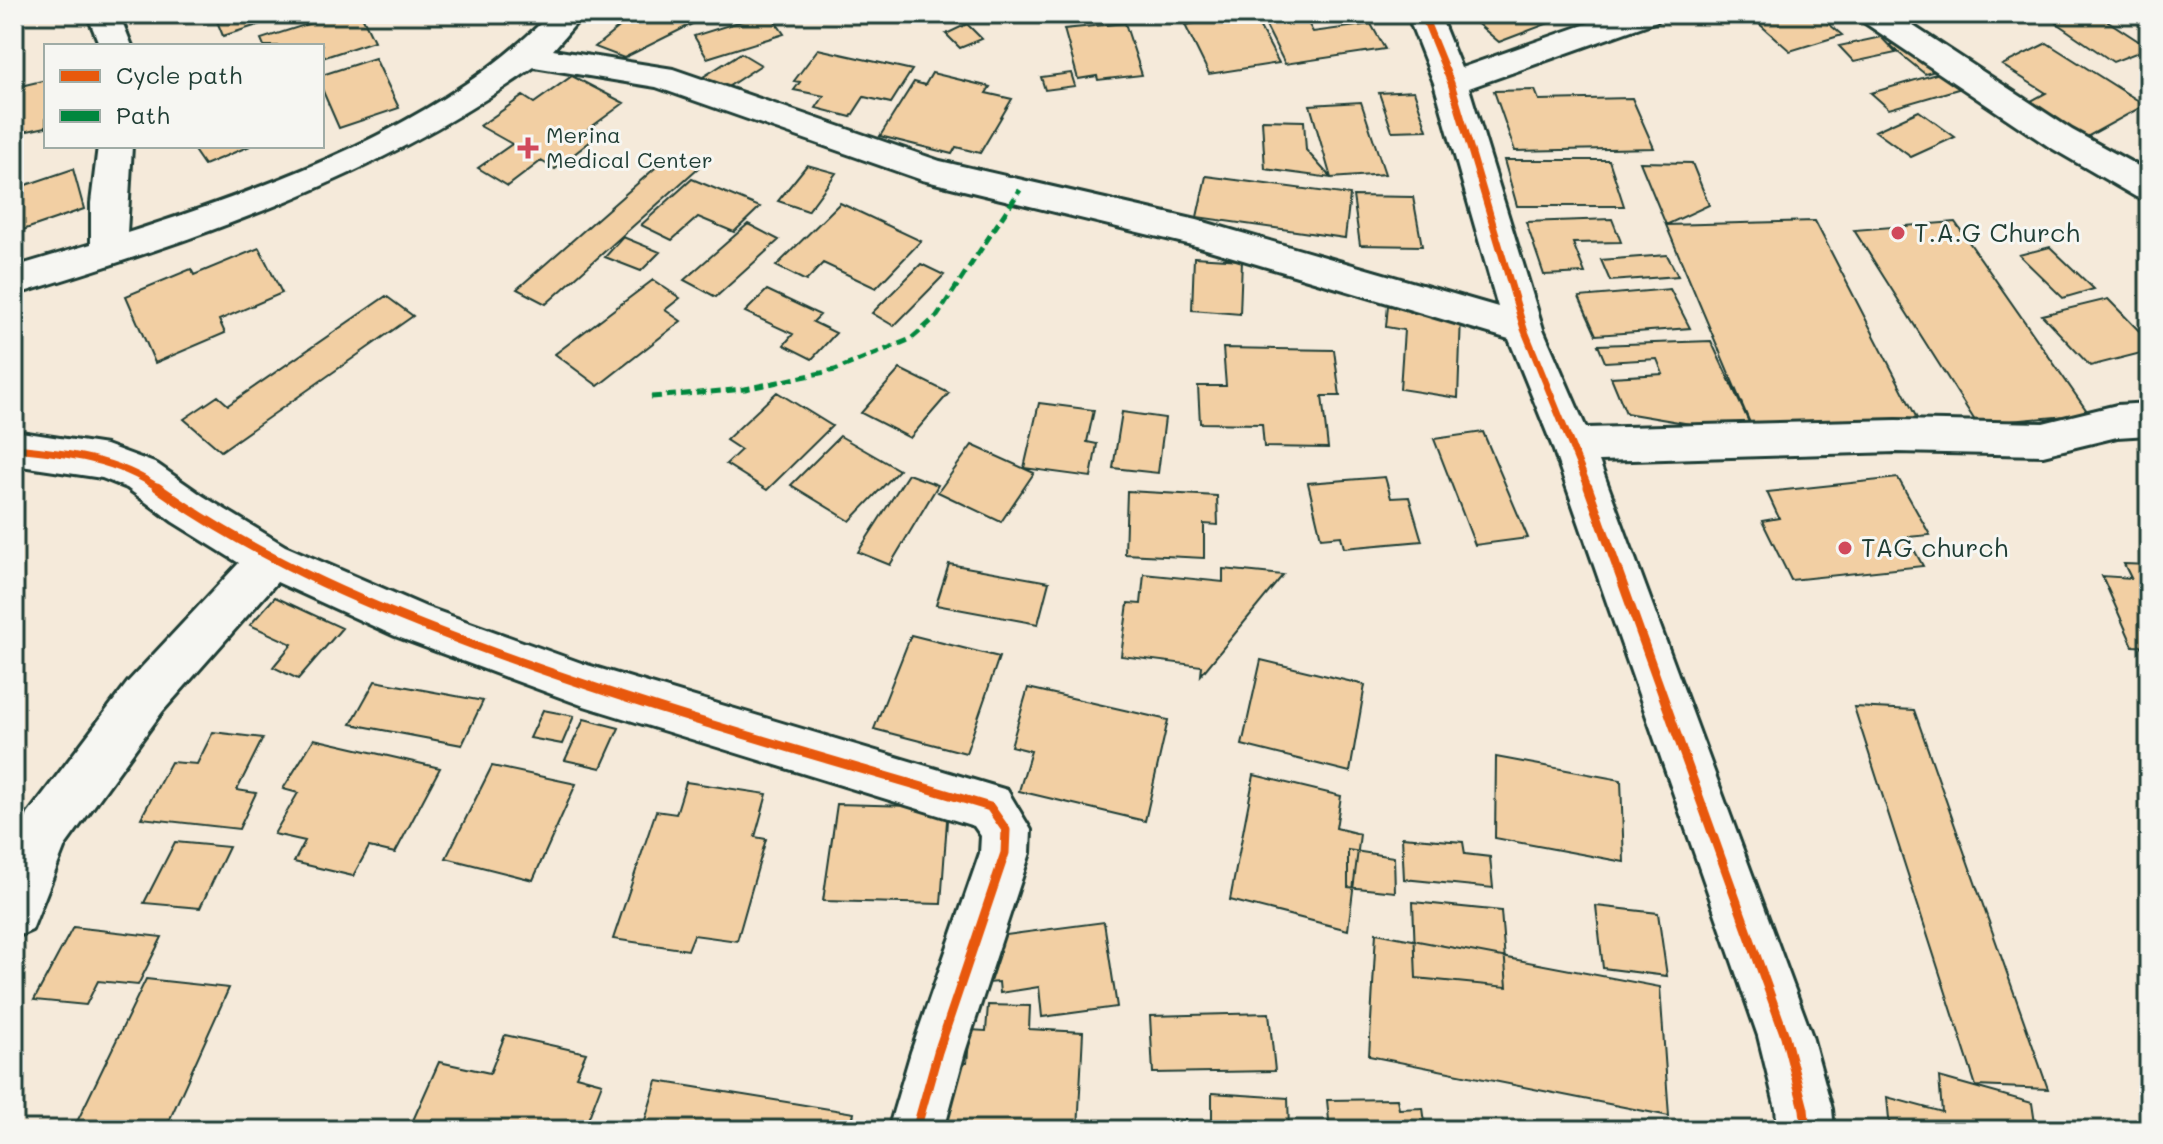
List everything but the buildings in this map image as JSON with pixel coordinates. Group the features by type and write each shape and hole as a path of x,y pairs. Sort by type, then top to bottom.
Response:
{"street":[{"path":"103,14 115,44"},
{"path":"14,281 109,253 369,153 459,101 528,56 568,14"},
{"path":"1423,14 1451,83 1524,329 1573,445 1785,1036 1806,1130"},
{"path":"1451,83 1646,14"},
{"path":"1873,14 2060,138 2149,188"},
{"path":"528,56 661,77 934,172 1197,233 1524,329"},
{"path":"109,253 109,203 115,148"},
{"path":"1573,445 1896,436 2043,439 2117,421 2149,419"},
{"path":"14,448 106,462 142,476 188,509 270,559 411,622 584,685 990,807 1006,830 1005,853 938,1052 916,1130"},
{"path":"14,912 46,831 145,697 270,559"}],"marked path":[{"path":"651,397 745,389 835,370 911,339 937,316 1020,190"}],"cycle path":[{"path":"1423,14 1451,83 1524,329 1573,445 1785,1036 1804,1109 1806,1130"},
{"path":"14,448 106,462 142,476 188,509 270,559 411,622 584,685 990,807 1006,830 1005,853 938,1052 916,1130"}],"place":[{"name":"Merina Medical Center","path":"528,148"},
{"name":"T.A.G Church","path":"1898,233"},
{"name":"TAG church","path":"1845,548"}]}
